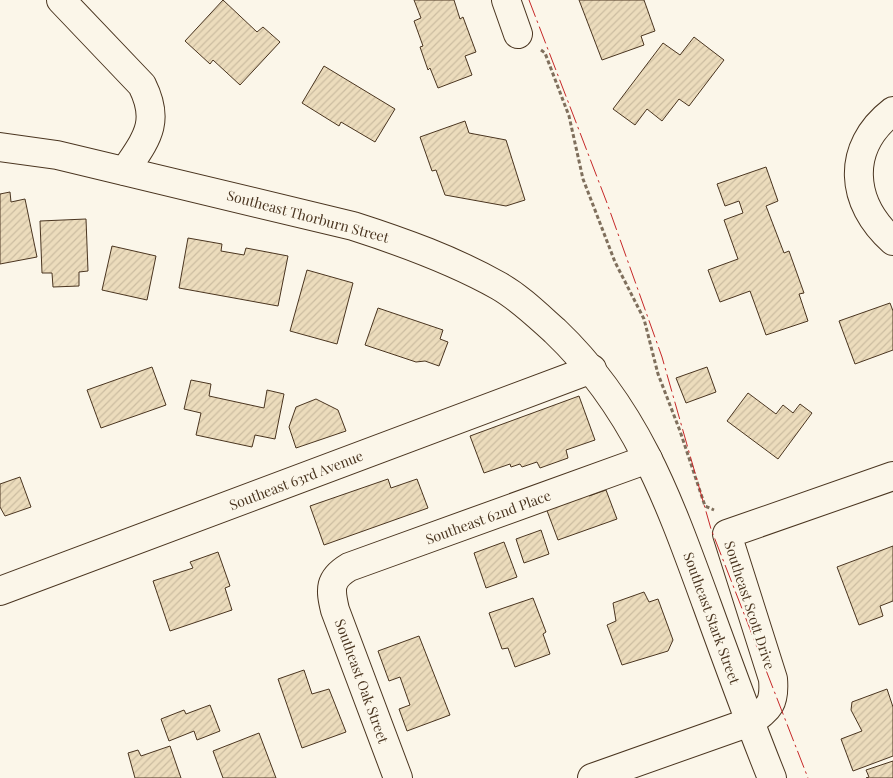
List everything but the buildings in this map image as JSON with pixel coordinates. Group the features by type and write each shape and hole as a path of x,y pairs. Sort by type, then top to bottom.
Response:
{"street":[{"path":"61,0 142,85 150,101 151,119 149,134 125,171"},
{"path":"506,0 518,34"},
{"path":"893,111 872,132 860,159 858,182 864,205 880,230 893,241"},
{"name":"Southeast Thorburn Street","path":"0,147 57,155 344,224 424,251 500,287 532,310 592,369 611,394 648,459"},
{"name":"Southeast 63rd Avenue","path":"0,591 592,369"},
{"name":"Southeast 62nd Place","path":"333,582 339,573 349,567 648,459"},
{"name":"Southeast Stark Street","path":"648,459 669,505 772,778"},
{"name":"Southeast Scott Drive","path":"750,722 766,711 774,698 773,678 727,534 893,476"},
{"name":"Southeast Oak Street","path":"333,582 332,597 335,610 398,778"},
{"path":"592,778 750,722"}],"path":[{"path":"518,34 545,53 569,116 583,179 616,262 644,319 658,374 680,431 705,506 718,512 727,534"}],"power":[{"path":"529,0 607,203 662,357 711,529 808,778"}]}
